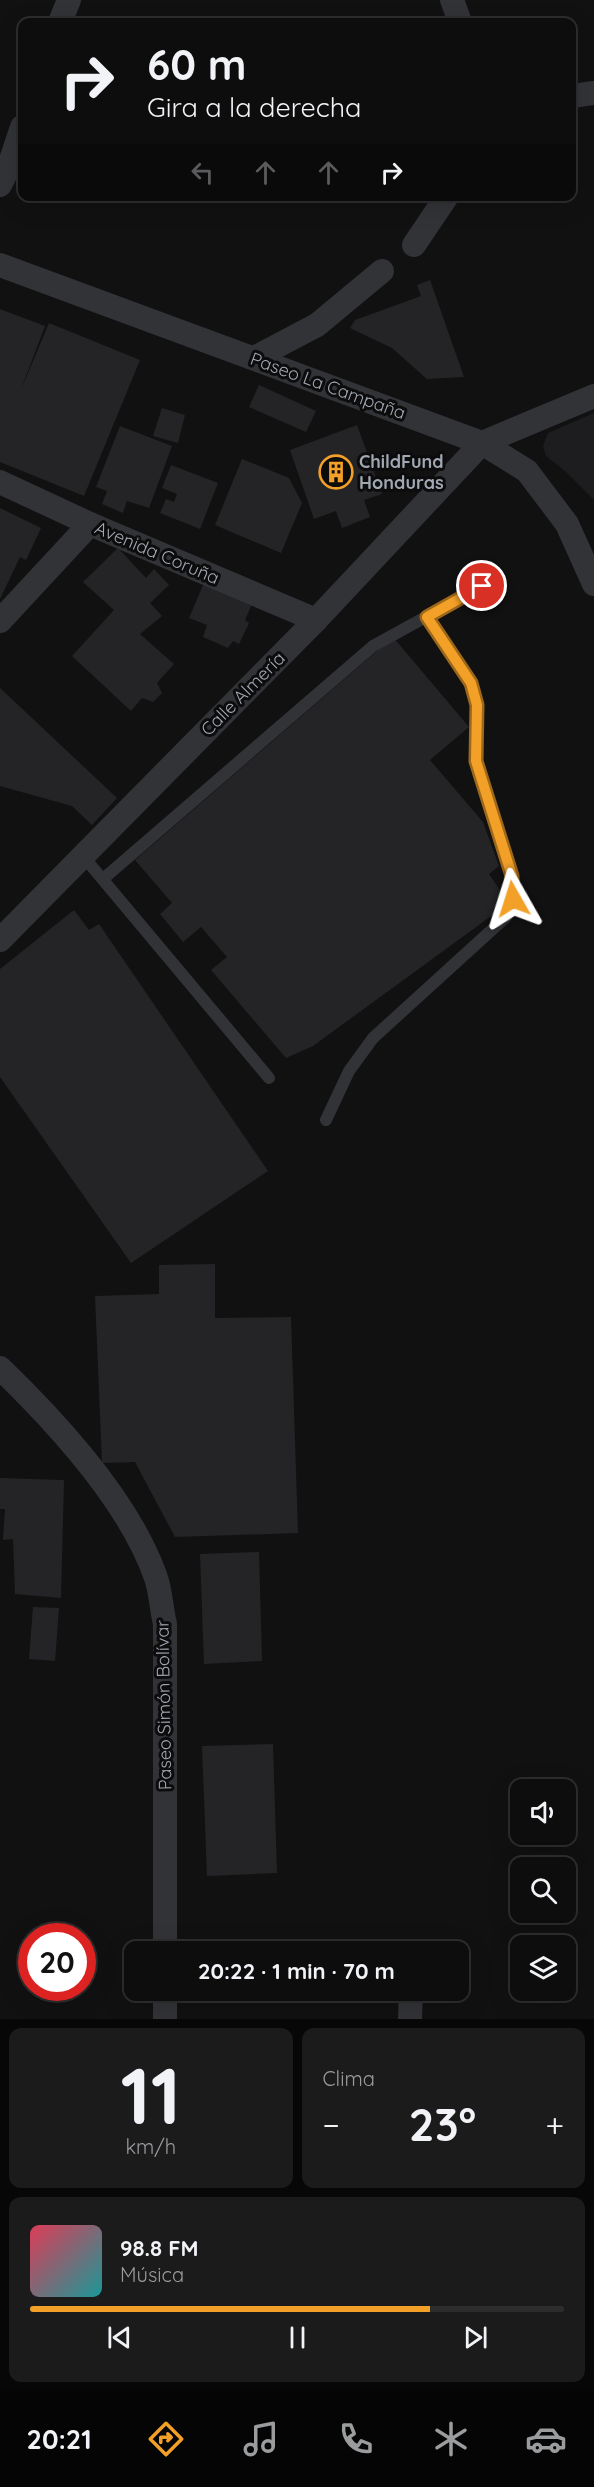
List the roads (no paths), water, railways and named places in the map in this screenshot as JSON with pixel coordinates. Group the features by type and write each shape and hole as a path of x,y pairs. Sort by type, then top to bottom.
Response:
{"street":[{"path":"62,18 69,0"},
{"path":"452,0 459,18"},
{"path":"576,95 594,93"},
{"path":"0,185 6,150 18,133"},
{"path":"414,245 444,201"},
{"name":"Paseo La Campaña","path":"0,266 482,443 527,471 567,524 594,584"},
{"path":"254,358 317,325 382,271"},
{"path":"482,443 594,396"},
{"name":"Calle Almería","path":"0,940 316,620 482,443"},
{"name":"Avenida Coruña","path":"0,482 90,524 316,620"},
{"path":"0,621 90,524"},
{"name":"Paseo Simón Bolívar","path":"0,1368 69,1441 112,1494 156,1576 165,1624 165,1941"},
{"path":"165,2001 165,2019"},
{"path":"410,2019 411,2001"}],"lane":[{"path":"103,879 373,646 482,586"},
{"path":"326,1120 349,1071 373,1038 506,917 513,899 512,876 476,761 477,705 471,683 427,617"},
{"path":"83,856 269,1078"}],"place":[{"name":"ChildFund Honduras","path":"336,472"}]}
